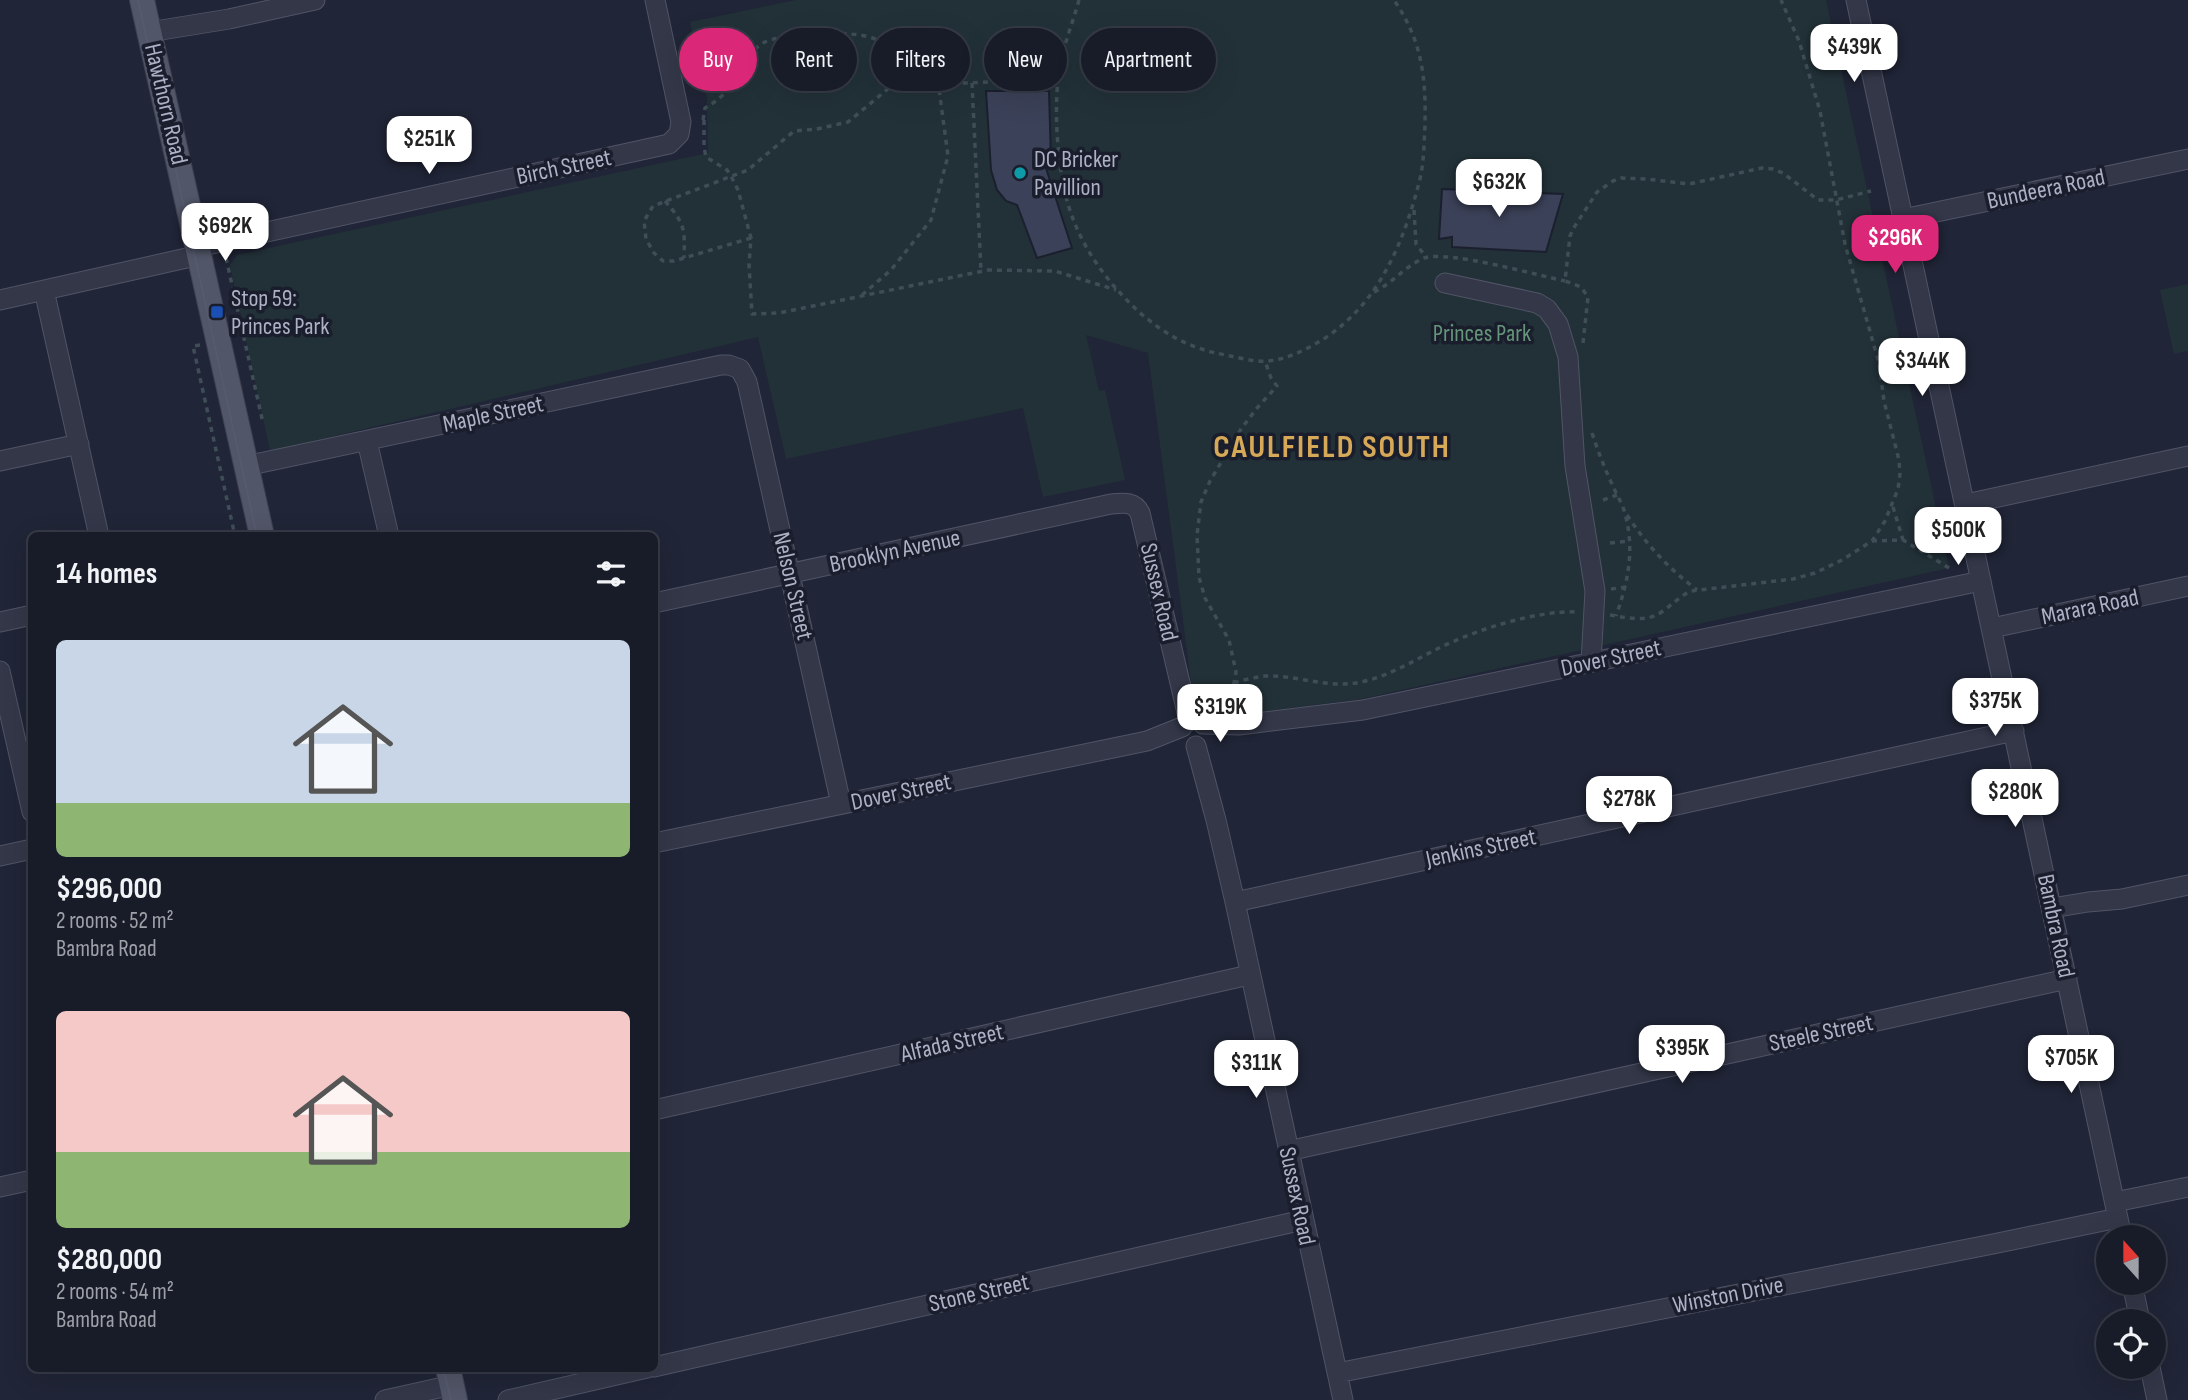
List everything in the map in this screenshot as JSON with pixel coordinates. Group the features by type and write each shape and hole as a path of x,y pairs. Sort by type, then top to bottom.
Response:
{"main road":[{"name":"Hawthorn Road","path":"142,0 261,532"}],"street":[{"path":"151,37 176,37 229,19 316,0"},
{"path":"655,0 680,129"},
{"name":"Bambra Road","path":"1856,0 2118,1219"},
{"name":"Birch Street","path":"0,300 199,251 222,242 659,147 669,144 680,129"},
{"name":"Bundeera Road","path":"1903,219 2188,159"},
{"path":"1445,283 1537,303 1547,309 1558,324 1571,373 1575,466 1595,592 1591,662"},
{"path":"44,290 98,532"},
{"name":"Maple Street","path":"246,466 721,365 740,369"},
{"name":"Nelson Street","path":"740,369 747,382 841,804"},
{"path":"367,441 388,532"},
{"path":"0,461 79,444"},
{"path":"1966,504 2188,456"},
{"name":"Brooklyn Avenue","path":"658,602 1111,504 1127,503 1135,506"},
{"name":"Sussex Road","path":"1135,506 1142,521 1179,683 1196,730 1343,1400"},
{"name":"Dover Street","path":"658,842 1196,730 1363,710 1982,581"},
{"name":"Marara Road","path":"1992,628 2188,586"},
{"path":"0,622 28,616"},
{"path":"0,671 28,794"},
{"name":"Jenkins Street","path":"1235,902 2014,731"},
{"path":"0,856 28,850"},
{"path":"2053,915 2088,902 2122,900 2188,885"},
{"name":"Alfada Street","path":"658,1110 1249,975"},
{"name":"Steele Street","path":"1287,1151 2067,979"},
{"path":"0,1187 28,1181"},
{"name":"Winston Drive","path":"1337,1373 2118,1219 2188,1187"},
{"name":"Stone Street","path":"658,1366 1303,1220"},
{"path":"508,1400 630,1372"},
{"path":"2153,1379 2157,1400"},
{"path":"385,1400 452,1385"}],"path":[{"path":"1067,40 1079,0"},
{"path":"1059,91 1061,174 1067,200 1086,250 1098,268 1151,322 1187,345 1265,361 1292,356 1326,337 1361,308 1374,293 1391,261 1413,204 1423,158 1424,76 1415,38 1394,0"},
{"path":"1234,683 1264,676 1341,685 1363,682 1393,672 1453,641 1484,630 1557,613 1594,613 1637,620 1654,616 1684,594 1697,590 1804,576 1842,561 1872,541 1893,505 1900,474 1899,460 1884,401 1879,363 1851,268 1836,200 1830,156 1810,73 1781,0"},
{"path":"871,38 825,33 770,40 757,48 724,94 705,108 706,157 727,170 731,176 751,238 748,265 752,314 779,313 981,271 1055,271 1118,290"},
{"path":"981,271 972,83 984,83"},
{"path":"751,238 674,261 663,261 654,253 646,239 644,220 653,206 748,170 794,131 848,122 885,91"},
{"path":"861,296 891,270 931,220 948,156 939,91"},
{"path":"680,129 704,120"},
{"path":"1583,347 1589,303 1586,292 1581,287 1565,281 1570,236 1597,192 1613,181 1621,178 1689,184 1750,170 1773,169 1783,173 1818,200 1836,200 1871,191"},
{"path":"665,201 685,230 684,258"},
{"path":"1413,204 1416,244 1426,257"},
{"path":"222,242 262,423"},
{"path":"1196,730 1234,683 1236,672 1229,640 1205,598 1199,577 1197,535 1201,502 1210,481 1241,429 1278,386 1271,378 1265,361"},
{"path":"1589,422 1602,462 1625,513 1658,557 1697,590"},
{"path":"1603,500 1617,495"},
{"path":"1893,505 1903,540"},
{"path":"1615,616 1627,587 1630,559 1625,513"},
{"path":"1872,541 1903,540 1953,570 1954,574"},
{"path":"1610,543 1629,541"}],"green space":[{"name":"Princes Park","path":"796,0 1826,0 1949,568 1361,699 1222,717 1203,712 1197,707 1193,697 1148,353 1086,335 1099,391 1105,390 1125,480 1043,497 1023,408 786,459 758,337 270,451 230,265 237,255 708,153 705,91 757,91 757,28 691,28 690,22"},
{"path":"2188,284 2188,351 2174,354 2160,290"}],"building":[{"name":"DC Bricker Pavillion","path":"986,91 1049,91 1051,161 1044,162 1072,248 1037,258 1017,205 1006,201 997,190 991,170"},
{"path":"1442,189 1563,194 1546,252 1452,247 1452,237 1439,239"}],"tram line":[{"path":"138,0 256,532"},
{"path":"444,1372 451,1400"}],"place":[{"name":"DC Bricker Pavillion","path":"1020,173"},
{"name":"Stop 59: Princes Park","path":"217,312"}],"district":[{"name":"CAULFIELD SOUTH","path":"1332,447"}]}
